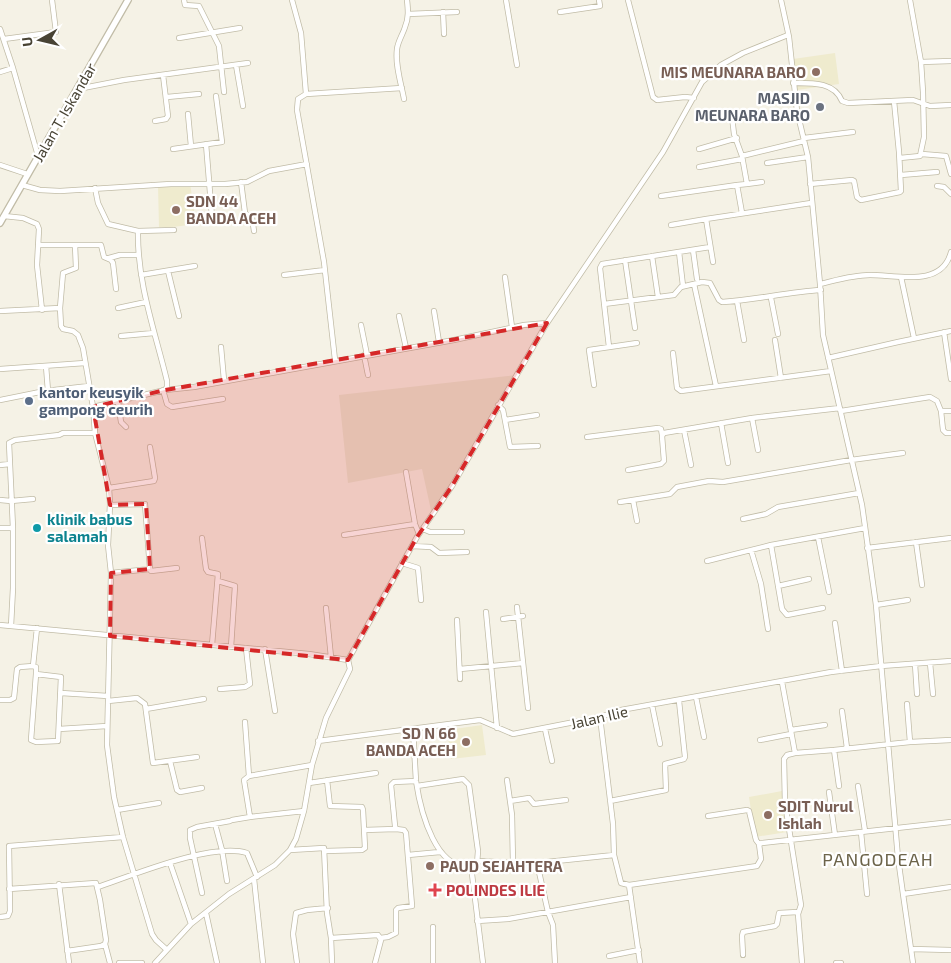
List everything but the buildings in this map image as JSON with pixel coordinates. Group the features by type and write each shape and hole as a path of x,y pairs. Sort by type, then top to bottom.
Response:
{"street":[{"path":"4,39 56,32 52,0"},
{"name":"Jalan T. Iskandar","path":"0,223 128,0"},
{"path":"184,0 185,5 199,6 213,32 219,46 224,92"},
{"path":"292,0 301,33 306,94"},
{"path":"404,99 397,50 399,39 406,25 407,0"},
{"path":"506,0 517,65"},
{"path":"560,12 600,6 599,0"},
{"path":"628,0 653,96 657,100 694,98"},
{"path":"780,0 789,38 793,83 808,157 821,290 823,336 859,492 876,605 896,828 913,963"},
{"path":"910,0 921,62 924,137 922,154"},
{"path":"408,11 408,14 457,12"},
{"path":"443,12 444,34"},
{"path":"179,38 240,28"},
{"path":"0,29 38,156"},
{"path":"155,963 191,924 229,894 283,859 290,850 296,839 304,811 318,741 326,718 350,669 348,660 419,534 453,484 547,323 663,152 702,82 721,65 743,53 789,38"},
{"path":"921,62 951,61"},
{"path":"78,89 162,74 248,63"},
{"path":"236,65 243,106"},
{"path":"0,72 13,68"},
{"path":"155,121 166,119 168,116 162,74"},
{"path":"793,83 807,83 831,88 839,94 842,102 848,103 913,100 930,106 951,105"},
{"path":"336,360 325,270 297,105 298,99 306,94 402,88"},
{"path":"166,97 199,94"},
{"path":"173,149 222,142 216,96"},
{"path":"810,184 852,180 854,181 857,198 861,200 900,192 900,158 894,101"},
{"path":"188,114 191,146"},
{"path":"724,118 748,114"},
{"path":"732,117 734,134 737,138 747,184"},
{"path":"699,167 742,158 804,139 853,132"},
{"path":"698,149 737,138"},
{"path":"206,144 212,217"},
{"path":"900,158 918,157 922,154 946,156 951,174"},
{"path":"767,163 808,157"},
{"path":"22,185 40,190 60,191 241,182 251,181 260,174 308,164"},
{"path":"0,165 28,174"},
{"path":"900,175 937,172"},
{"path":"241,182 245,213 252,218 254,231"},
{"path":"662,196 762,182"},
{"path":"737,186 742,213"},
{"path":"937,186 944,188 951,194"},
{"path":"95,188 98,204 108,224 138,231 174,230"},
{"path":"671,225 811,203"},
{"path":"4,216 23,218 36,222 39,229 38,273 42,310"},
{"path":"706,220 713,262"},
{"path":"138,231 138,255 146,302 168,381 168,387 164,390"},
{"path":"38,245 101,245 104,256 113,263 116,289"},
{"path":"75,245 76,268 63,273 60,326 78,335 83,348 93,406 95,433 109,488 108,545 111,573 107,745 123,837 152,934 166,950"},
{"path":"609,347 600,268 605,263 710,247"},
{"path":"692,250 697,279"},
{"path":"679,252 683,286"},
{"path":"820,284 858,276 923,276 935,273 949,260 951,252"},
{"path":"109,258 120,255 138,255"},
{"path":"652,256 658,296"},
{"path":"625,260 635,328"},
{"path":"141,275 194,266"},
{"path":"284,276 325,270"},
{"path":"168,271 179,316"},
{"path":"505,277 512,327"},
{"path":"901,277 914,338"},
{"path":"604,304 674,295 683,286 702,282 710,283 722,302 771,298 799,292 821,290"},
{"path":"694,284 716,386"},
{"path":"771,298 778,334"},
{"path":"737,301 744,340"},
{"path":"118,308 146,302"},
{"path":"0,312 60,308"},
{"path":"434,311 439,342"},
{"path":"399,316 406,348"},
{"path":"93,406 118,402 164,390 194,387 512,327 547,323"},
{"path":"361,325 368,375"},
{"path":"828,358 951,331"},
{"path":"944,332 951,379"},
{"path":"122,336 154,333"},
{"path":"775,340 781,378"},
{"path":"594,385 588,350 637,343"},
{"path":"221,347 224,380"},
{"path":"673,353 677,388 682,391 831,371"},
{"path":"0,369 85,363"},
{"path":"46,366 48,391"},
{"path":"0,400 89,386"},
{"path":"164,390 167,404 172,407 223,399"},
{"path":"662,435 752,418 930,398 937,401 941,411 943,430 951,434"},
{"path":"118,402 122,422 126,427"},
{"path":"498,405 503,410 510,447 538,446"},
{"path":"941,411 951,411"},
{"path":"504,420 537,414"},
{"path":"752,418 758,450"},
{"path":"721,423 728,463"},
{"path":"587,437 661,429 664,462 628,470"},
{"path":"684,430 691,465"},
{"path":"11,626 13,528 8,446 10,441 63,433 95,433"},
{"path":"109,488 154,481 150,448"},
{"path":"620,502 670,494 677,487 709,481 723,482 903,453"},
{"path":"0,465 10,464"},
{"path":"406,472 415,524 419,534"},
{"path":"743,519 766,514 780,506 859,492"},
{"path":"0,500 33,499"},
{"path":"633,500 637,521"},
{"path":"110,505 145,504 150,569"},
{"path":"344,536 415,524"},
{"path":"0,528 13,528"},
{"path":"707,561 751,550 865,528"},
{"path":"423,529 430,532 462,532"},
{"path":"818,537 829,592"},
{"path":"202,538 206,569 208,572 218,574 212,645"},
{"path":"867,548 951,538"},
{"path":"916,542 922,585"},
{"path":"412,546 433,548 440,553 467,552"},
{"path":"771,546 782,609 787,615 823,608"},
{"path":"751,550 761,584 768,629"},
{"path":"402,563 418,568 421,600"},
{"path":"111,573 176,568"},
{"path":"778,586 808,579"},
{"path":"218,582 235,586 231,646"},
{"path":"876,605 908,600"},
{"path":"517,607 521,616 523,663 528,708"},
{"path":"326,608 331,657"},
{"path":"486,612 490,667 498,728"},
{"path":"503,619 521,616"},
{"path":"457,620 460,679"},
{"path":"835,623 842,671"},
{"path":"0,625 265,649 348,660"},
{"path":"36,674 61,677 58,741 32,741 37,628"},
{"path":"220,690 245,687 250,684 246,648"},
{"path":"265,649 275,711"},
{"name":"Jalan Ilie","path":"318,741 480,720 513,734 600,717 621,710 842,671 951,661"},
{"path":"460,669 523,663"},
{"path":"930,663 932,694"},
{"path":"915,664 917,694"},
{"path":"0,700 14,698 17,669 34,666"},
{"path":"782,682 795,753"},
{"path":"61,693 108,698 137,698 144,702 146,709 153,763 197,757"},
{"path":"696,698 704,737"},
{"path":"146,709 204,699"},
{"path":"610,800 666,790 665,764 684,759 686,756 679,700"},
{"path":"907,704 910,742"},
{"path":"652,705 660,744"},
{"path":"842,711 847,748"},
{"path":"600,717 610,800 614,855 621,883 629,885 757,866 761,859 759,844 756,840 749,811 708,816"},
{"path":"245,722 249,776"},
{"path":"760,740 825,725"},
{"path":"60,729 107,726"},
{"path":"545,729 552,761"},
{"path":"413,730 420,802 433,839 440,852 455,864 471,866 477,864 478,861 537,863 614,855"},
{"path":"802,963 798,912 801,905 785,804 784,759 787,755 795,753 951,740"},
{"path":"834,750 839,786"},
{"path":"170,761 177,790 180,792 202,788"},
{"path":"250,817 244,780 249,776 312,764"},
{"path":"309,783 376,773"},
{"path":"396,829 394,826 392,784 398,782 417,784 463,779 469,785 478,861"},
{"path":"290,850 322,848 325,851 362,850 365,848 364,810 362,807 330,806 327,780"},
{"path":"507,780 512,815 513,863"},
{"path":"858,786 867,894"},
{"path":"829,792 835,835"},
{"path":"510,801 529,798 534,804 566,800"},
{"path":"117,810 158,803"},
{"path":"202,893 190,830 231,820 304,811"},
{"path":"759,844 790,838 951,822"},
{"path":"215,824 227,881"},
{"path":"364,830 396,829 404,830 406,833 412,906 398,908 396,910 396,933 380,938"},
{"path":"0,917 9,915 8,846 123,837"},
{"path":"98,887 170,862 195,856 222,850 247,853 256,878 263,963"},
{"path":"325,851 332,963"},
{"path":"408,855 440,852"},
{"path":"170,862 191,924"},
{"path":"537,863 554,931 555,963"},
{"path":"471,866 483,963"},
{"path":"9,889 59,884 96,883 106,940 105,944 110,963"},
{"path":"59,884 68,963"},
{"path":"629,885 640,963"},
{"path":"903,894 951,887"},
{"path":"477,921 508,919 631,897"},
{"path":"297,963 294,934 296,913 328,908"},
{"path":"743,955 743,932 775,926 779,913 798,912"},
{"path":"206,913 217,963"},
{"path":"433,963 434,927"},
{"path":"331,938 375,934 380,938"},
{"path":"375,963 380,938"},
{"path":"67,951 105,944"},
{"path":"911,949 951,950"},
{"path":"609,956 639,950"},
{"path":"160,956 163,963"},
{"path":"118,963 142,963"},
{"path":"836,963 841,963"}],"highlighted area":[{"path":"547,323 452,486 417,537 348,660 110,636 111,573 150,569 146,504 110,505 93,407 165,390"}],"shaded area":[{"name":"MIS MEUNARA BARO","path":"835,53 839,84 797,90 793,59"},
{"name":"SDN 44 BANDA ACEH","path":"190,183 196,224 159,227 158,186"},
{"path":"516,375 432,515 422,469 348,483 339,395"},
{"name":"SD N 66 BANDA ACEH","path":"482,725 486,755 451,759 447,730"},
{"name":"SDIT Nurul Ishlah","path":"782,791 787,832 755,837 749,797"}],"place":[{"name":"MIS MEUNARA BARO","path":"816,72"},
{"name":"MASJID MEUNARA BARO","path":"820,107"},
{"name":"SDN 44 BANDA ACEH","path":"176,210"},
{"name":"kantor keusyik gampong ceurih","path":"29,401"},
{"name":"klinik babus salamah","path":"37,528"},
{"name":"SD N 66 BANDA ACEH","path":"466,742"},
{"name":"SDIT Nurul Ishlah","path":"768,815"},
{"name":"PAUD SEJAHTERA","path":"430,866"},
{"name":"POLINDES ILIE","path":"435,890"}],"district":[{"name":"PANGODEAH","path":"878,859"}]}
